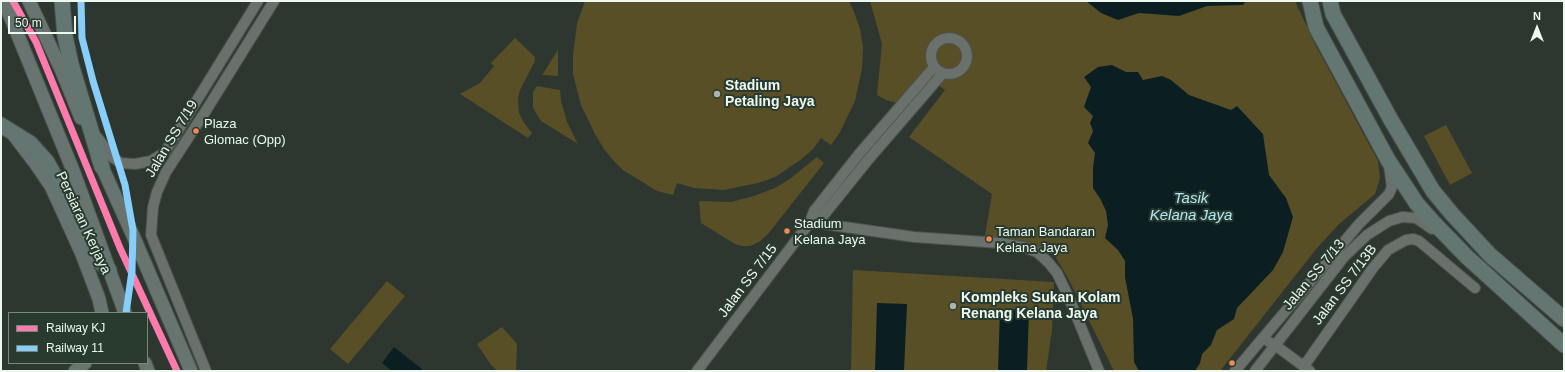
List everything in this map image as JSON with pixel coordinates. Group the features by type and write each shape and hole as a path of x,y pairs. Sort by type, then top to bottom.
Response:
{"highway":[{"path":"62,1 65,36 71,64 102,167"},
{"path":"1310,1 1316,27 1388,160 1417,204 1468,257 1564,345"},
{"path":"1330,1 1333,14 1391,120 1433,191 1490,255 1564,319"},
{"path":"6,128 30,143 47,162 78,218 96,258 109,270"}],"main road":[{"path":"4,1 74,173 125,312"},
{"path":"29,1 61,69 191,371"},
{"name":"Persiaran Kerjaya","path":"6,128 36,164 51,186 82,254 100,299 102,312"},
{"path":"75,371 84,364"}],"street":[{"name":"Jalan SS 7/19","path":"90,128 112,158 121,163 135,164 151,161 165,152 258,1"},
{"name":"Jalan SS 7/19","path":"206,371 151,235 153,207 157,192 166,172 274,1"},
{"path":"948,38 959,40 966,50 967,56 966,62 958,71 943,73 934,67 931,57 932,51 937,42 948,38"},
{"name":"Jalan SS 7/15","path":"697,371 810,222 814,211 859,154 934,67"},
{"path":"810,222 823,216 868,160 943,73"},
{"path":"859,154 868,160"},
{"name":"Jalan SS 7/13","path":"1235,371 1359,224 1389,194 1392,187 1388,160"},
{"name":"Jalan SS 7/13","path":"1256,371 1344,256 1367,235 1390,220 1402,217 1416,218 1424,222 1468,257"},
{"path":"810,222 914,237 1000,243 1023,247 1037,252 1057,273 1099,371"},
{"name":"Jalan SS 7/13B","path":"1307,368 1373,268 1388,250 1406,240 1413,238 1419,241 1475,288"},
{"path":"1261,339 1275,345 1307,368"}],"shaded area":[{"name":"Stadium Petaling Jaya","path":"585,1 849,1 860,29 863,48 862,68 855,101 840,132 831,145 821,138 813,149 799,161 775,177 758,183 724,190 694,188 677,183 673,195 657,191 623,170 612,159 595,134 581,105 573,74 573,55 577,24"},
{"name":"Taman Bandaran Kelana Jaya","path":"870,1 1295,1 1315,44 1378,161 1380,178 1375,194 1339,224 1317,248 1220,371 1114,371 1068,278 1055,256 1040,249 985,236 992,194 909,137 945,90 924,75 897,103 886,100 877,95 882,44"},
{"path":"515,38 535,57 535,61 520,90 518,98 519,113 524,123 532,133 528,138 460,94 480,83 494,66 491,63"},
{"path":"558,50 558,76 542,75"},
{"path":"537,86 560,90 561,101 567,122 578,144 541,121 533,108 533,92"},
{"path":"1446,125 1472,173 1450,185 1424,136"},
{"path":"817,157 824,163 768,234 759,242 750,246 735,244 701,223 699,201 731,202 754,196 775,188 791,178"},
{"name":"Kompleks Sukan Kolam Renang Kelana Jaya","path":"853,270 1054,282 1052,330 1046,371 851,371"},
{"path":"387,281 405,296 348,364 330,349"},
{"path":"502,327 517,344 516,371 498,371 491,365 477,344"}],"water":[{"path":"1086,1 1246,1 1243,5 1207,6 1179,16 1139,13 1118,20 1101,13"},
{"name":"Tasik Kelana Jaya","path":"1112,65 1126,72 1138,72 1143,80 1162,76 1171,80 1189,95 1231,110 1237,106 1263,134 1269,175 1286,198 1293,217 1283,252 1273,270 1237,308 1234,319 1217,330 1211,345 1202,354 1200,363 1195,371 1139,371 1134,362 1133,319 1125,277 1125,261 1118,250 1105,238 1108,225 1106,211 1093,188 1095,153 1088,143 1093,131 1090,123 1093,116 1084,107 1091,87 1084,77 1098,67"},
{"path":"877,303 907,304 904,371 875,371"},
{"path":"1000,309 1029,310 1027,371 998,371"},
{"path":"394,347 422,369 421,371 392,371 382,363"}],"rail line":[{"name":"KJ","path":"13,1 36,42 120,248 177,371"},
{"name":"11","path":"81,1 82,38 93,81 125,185 133,230 132,271 126,312"}],"place":[{"name":"Stadium Petaling Jaya","path":"717,94"},
{"name":"Plaza Glomac (Opp)","path":"196,131"},
{"name":"Stadium Kelana Jaya","path":"787,231"},
{"name":"Taman Bandaran Kelana Jaya","path":"989,239"},
{"name":"Kompleks Sukan Kolam Renang Kelana Jaya","path":"953,306"}]}
